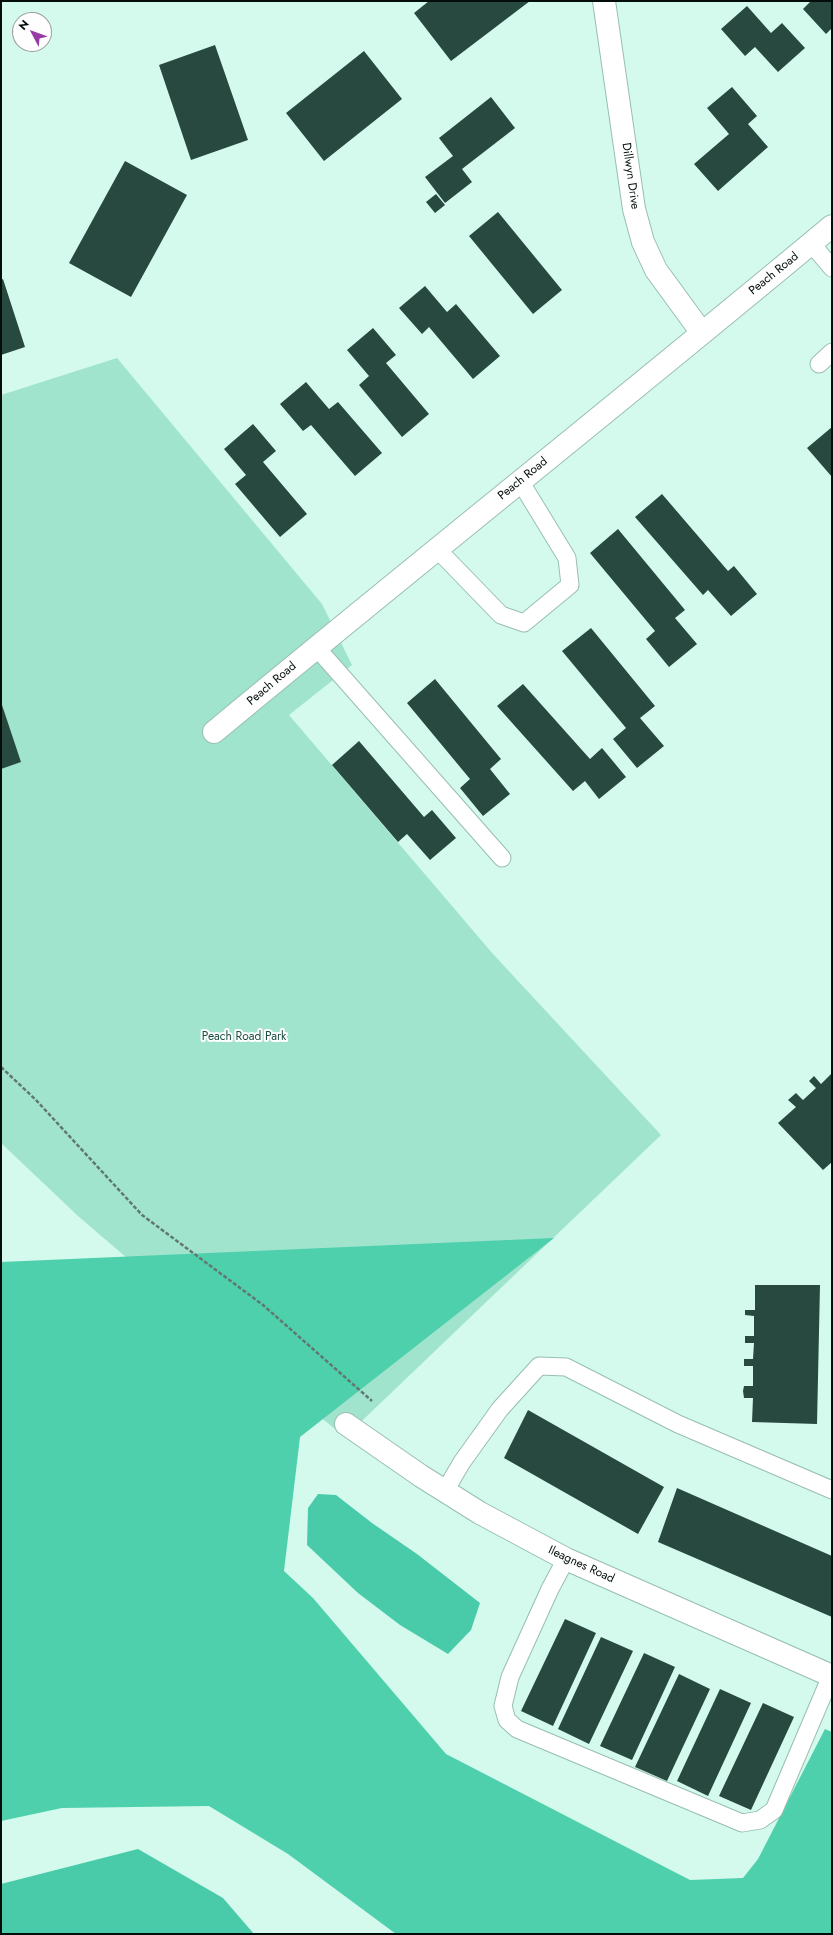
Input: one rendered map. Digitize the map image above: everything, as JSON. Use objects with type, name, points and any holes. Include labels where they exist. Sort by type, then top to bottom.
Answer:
[{"type":"street","name":"Dillwyn Drive","points":[[604,1],[634,209],[643,242],[656,270],[702,333]]},
{"type":"street","name":"Peach Road","points":[[214,732],[520,481],[596,422],[832,226]]},
{"type":"street","name":"Ileagnes Road","points":[[346,1424],[444,1491],[480,1513],[566,1559],[832,1676]]},
{"type":"lane","points":[[811,244],[832,268]]},
{"type":"lane","points":[[819,364],[832,352]]},
{"type":"lane","points":[[437,549],[502,615],[524,623],[570,585],[567,558],[520,481]]},
{"type":"lane","points":[[316,647],[502,858]]},
{"type":"lane","points":[[444,1491],[462,1462],[500,1409],[539,1366],[566,1367],[678,1424],[832,1490]]},
{"type":"lane","points":[[566,1559],[550,1589],[510,1677],[504,1706],[507,1720],[517,1729],[742,1823],[760,1820],[774,1810],[832,1676]]},
{"type":"path","points":[[1,1067],[36,1100],[142,1215],[263,1305],[372,1401]]},
{"type":"green space","name":"Peach Road Park","points":[[117,358],[322,604],[352,665],[289,715],[493,954],[661,1135],[345,1437],[198,1319],[78,1216],[1,1143],[1,395]]},
{"type":"shaded area","points":[[554,1238],[300,1437],[284,1571],[313,1598],[446,1754],[690,1880],[743,1878],[758,1859],[825,1729],[832,1732],[832,1934],[396,1934],[288,1854],[209,1806],[62,1808],[1,1821],[1,1262]]},
{"type":"shaded area","points":[[318,1494],[336,1495],[372,1523],[417,1554],[480,1603],[471,1630],[448,1654],[400,1625],[358,1593],[307,1545],[308,1508]]},
{"type":"shaded area","points":[[138,1849],[223,1898],[254,1934],[1,1934],[1,1884]]},
{"type":"building","points":[[429,1],[530,1],[451,61],[414,13]]},
{"type":"building","points":[[811,1],[832,1],[832,28],[826,34],[803,9]]},
{"type":"building","points":[[747,6],[771,33],[782,23],[805,48],[778,72],[755,47],[745,56],[721,29]]},
{"type":"building","points":[[215,45],[248,140],[191,160],[159,65]]},
{"type":"building","points":[[364,51],[402,99],[324,161],[286,113]]},
{"type":"building","points":[[732,87],[757,116],[748,124],[768,147],[718,191],[694,164],[729,134],[707,108]]},
{"type":"building","points":[[491,97],[515,128],[462,169],[472,182],[445,203],[425,177],[453,156],[439,138]]},
{"type":"building","points":[[125,161],[187,195],[131,297],[69,263]]},
{"type":"building","points":[[436,194],[445,205],[435,213],[426,202]]},
{"type":"building","points":[[498,212],[562,290],[533,314],[469,236]]},
{"type":"building","points":[[3,279],[25,347],[1,355],[1,280]]},
{"type":"building","points":[[425,286],[447,312],[456,304],[500,356],[473,379],[429,327],[422,334],[399,308]]},
{"type":"building","points":[[373,328],[396,355],[386,363],[429,414],[402,437],[359,385],[369,376],[347,350]]},
{"type":"building","points":[[306,382],[329,409],[338,402],[382,453],[355,476],[311,425],[303,431],[280,404]]},
{"type":"building","points":[[253,424],[276,451],[263,462],[307,514],[280,537],[235,484],[246,475],[224,449]]},
{"type":"building","points":[[832,427],[832,477],[807,448]]},
{"type":"building","points":[[662,494],[728,571],[734,566],[757,594],[731,616],[708,590],[703,595],[635,517]]},
{"type":"building","points":[[618,529],[685,610],[675,618],[697,644],[669,667],[646,639],[655,631],[590,553]]},
{"type":"building","points":[[591,628],[655,706],[640,718],[664,746],[637,768],[613,739],[626,728],[562,651]]},
{"type":"building","points":[[435,679],[501,759],[490,769],[510,794],[483,816],[460,788],[470,779],[407,703]]},
{"type":"building","points":[[523,684],[590,759],[602,748],[626,777],[599,799],[585,781],[573,791],[497,706]]},
{"type":"building","points":[[1,702],[21,762],[1,769]]},
{"type":"building","points":[[359,741],[424,817],[432,810],[456,838],[430,860],[407,834],[398,842],[332,765]]},
{"type":"building","points":[[832,1073],[832,1162],[823,1170],[778,1123],[796,1107],[788,1100],[796,1093],[803,1100],[816,1088],[809,1081],[814,1076],[821,1084]]},
{"type":"building","points":[[755,1285],[820,1285],[817,1424],[752,1422],[753,1398],[744,1398],[743,1391],[744,1386],[753,1386],[753,1366],[744,1366],[744,1359],[753,1359],[754,1343],[745,1343],[745,1336],[754,1336],[754,1316],[745,1315],[745,1310],[755,1310]]},
{"type":"building","points":[[528,1410],[664,1487],[638,1534],[504,1458]]},
{"type":"building","points":[[677,1488],[832,1556],[832,1617],[658,1542]]},
{"type":"building","points":[[565,1619],[596,1633],[553,1726],[521,1711]]},
{"type":"building","points":[[601,1637],[633,1651],[589,1744],[558,1729]]},
{"type":"building","points":[[644,1653],[675,1667],[632,1760],[600,1746]]},
{"type":"building","points":[[679,1674],[710,1689],[667,1781],[635,1767]]},
{"type":"building","points":[[720,1689],[751,1703],[708,1796],[677,1781]]},
{"type":"building","points":[[763,1703],[794,1717],[751,1810],[719,1796]]}]
